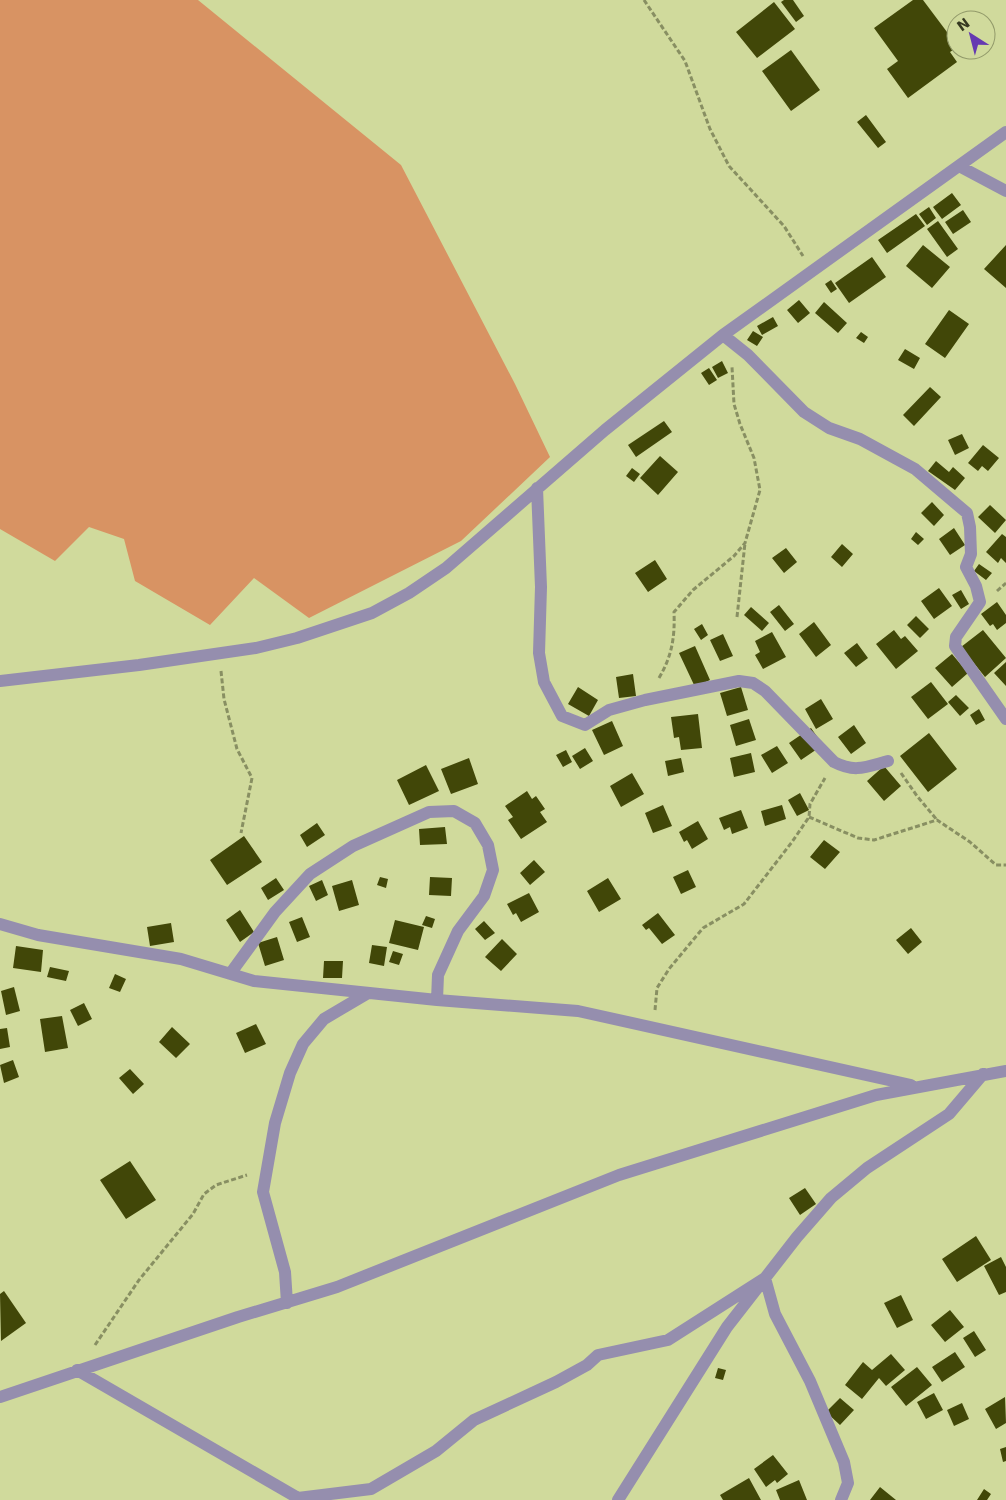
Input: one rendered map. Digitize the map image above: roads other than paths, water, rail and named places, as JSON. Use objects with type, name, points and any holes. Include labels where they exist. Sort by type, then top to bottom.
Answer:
[{"type":"street","points":[[0,681],[219,653],[297,638],[372,614],[409,593],[446,568],[605,430],[724,335],[1006,132]]},
{"type":"street","points":[[959,166],[1006,191]]},
{"type":"street","points":[[724,335],[755,361],[804,412],[829,428],[860,439],[915,468],[967,513],[970,527],[971,554],[966,567],[976,586],[980,602],[956,637],[955,646],[1006,719]]},
{"type":"street","points":[[537,488],[541,587],[539,653],[544,682],[562,716],[585,725],[609,710],[645,700],[739,681],[753,683],[765,691],[834,762],[847,769],[862,768],[888,761]]},
{"type":"street","points":[[230,974],[275,912],[310,874],[353,846],[429,812],[454,811],[475,823],[488,845],[493,870],[484,896],[458,931],[438,975],[437,1000]]},
{"type":"street","points":[[0,924],[38,935],[181,959],[254,981],[437,1000],[578,1010],[916,1086]]},
{"type":"street","points":[[288,1303],[285,1272],[263,1192],[275,1123],[290,1074],[303,1044],[324,1019],[368,993]]},
{"type":"street","points":[[0,1397],[77,1370],[346,1284],[619,1176],[876,1095],[916,1086],[1006,1071]]},
{"type":"street","points":[[618,1500],[727,1328],[796,1237],[831,1198],[867,1168],[949,1114],[982,1074]]},
{"type":"street","points":[[77,1370],[298,1498],[371,1489],[436,1451],[474,1420],[556,1382],[587,1365],[598,1355],[668,1340],[765,1278]]},
{"type":"street","points":[[765,1278],[774,1314],[810,1381],[844,1462],[848,1483],[841,1500]]}]
